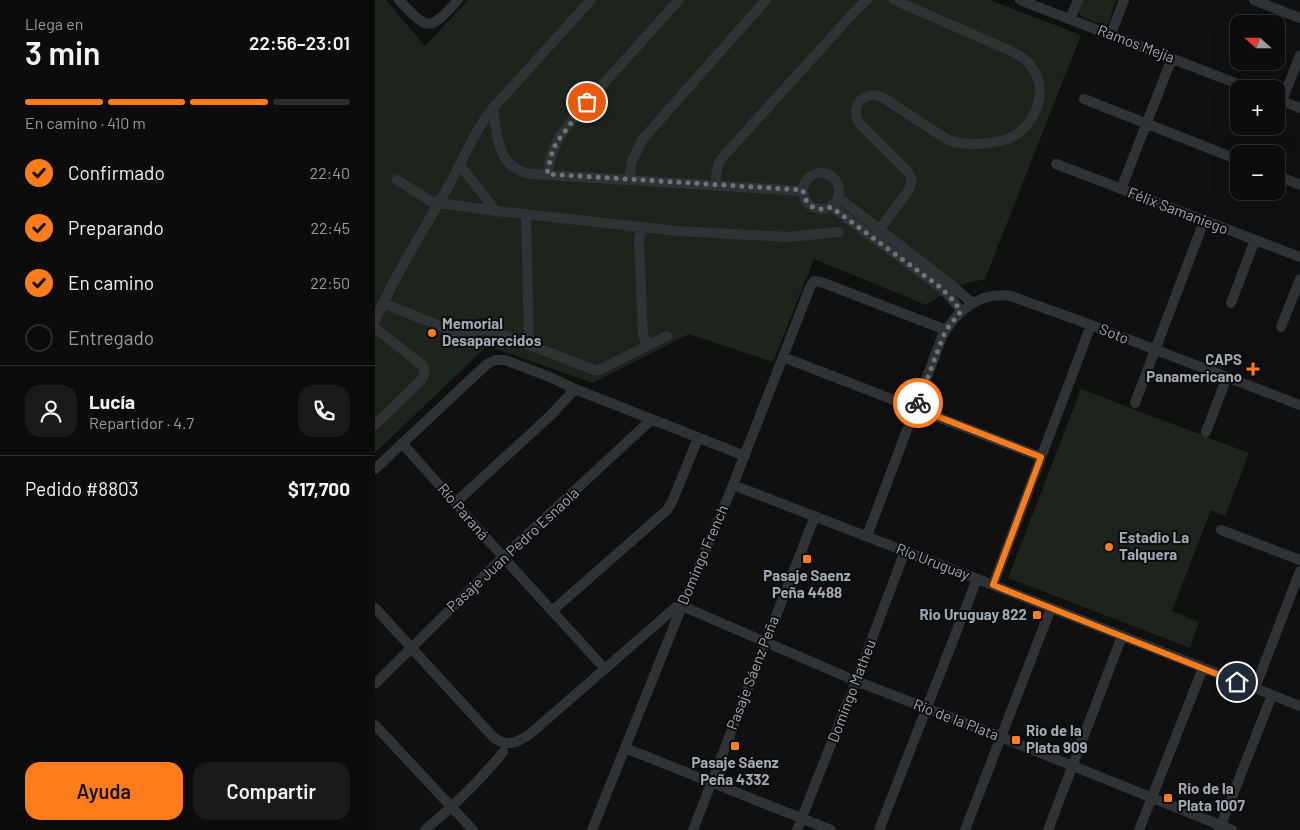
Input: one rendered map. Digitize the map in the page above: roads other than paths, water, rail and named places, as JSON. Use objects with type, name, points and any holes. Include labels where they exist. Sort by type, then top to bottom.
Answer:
[{"type":"street","points":[[399,0],[422,23],[433,24],[458,0]]},
{"type":"street","points":[[375,321],[383,303],[461,165],[483,122],[493,108],[591,0]]},
{"type":"street","points":[[547,174],[551,156],[559,137],[587,102],[679,0]]},
{"type":"street","points":[[629,180],[632,161],[642,140],[767,0]]},
{"type":"street","points":[[716,185],[716,172],[721,159],[867,0]]},
{"type":"street","points":[[876,233],[909,190],[912,180],[908,172],[859,123],[856,116],[859,101],[869,95],[883,97],[948,140],[956,143],[987,144],[1009,139],[1024,128],[1035,114],[1041,90],[1034,70],[1024,59],[894,0]]},
{"type":"street","name":"Ramos Mejía","points":[[1020,0],[1230,81]]},
{"type":"street","points":[[1070,20],[1078,0]]},
{"type":"street","points":[[1111,34],[1124,0]]},
{"type":"street","points":[[1254,0],[1300,18]]},
{"type":"street","points":[[1285,87],[1300,55]]},
{"type":"street","points":[[1121,188],[1173,58]]},
{"type":"street","points":[[1084,99],[1230,156]]},
{"type":"street","points":[[1285,102],[1300,108]]},
{"type":"street","points":[[493,108],[498,144],[510,163],[521,171],[629,180],[803,190]]},
{"type":"street","name":"Félix Samaniego","points":[[1056,164],[1300,257]]},
{"type":"street","points":[[461,165],[496,211]]},
{"type":"street","points":[[825,173],[836,180],[840,192],[839,198],[831,207],[821,210],[810,206],[806,202],[803,190],[804,184],[813,175],[825,173]]},
{"type":"street","points":[[1285,179],[1300,185]]},
{"type":"street","points":[[397,180],[427,200],[496,211],[677,231],[788,237],[839,232]]},
{"type":"street","points":[[839,198],[876,233],[940,287],[961,311]]},
{"type":"street","points":[[831,207],[876,233],[954,287],[972,303],[961,311],[946,330],[867,536]]},
{"type":"street","points":[[526,214],[529,345]]},
{"type":"street","points":[[1135,403],[1204,221]]},
{"type":"street","points":[[642,227],[639,241],[640,269],[643,335],[647,346]]},
{"type":"street","points":[[1231,303],[1255,240]]},
{"type":"street","points":[[1281,327],[1300,279]]},
{"type":"street","name":"Domingo French","points":[[592,830],[682,606],[745,456],[811,285],[815,281],[821,282],[946,330]]},
{"type":"street","name":"Soto","points":[[972,303],[998,295],[1011,296],[1300,405]]},
{"type":"street","points":[[383,303],[455,332],[488,330],[595,370],[599,370],[667,336]]},
{"type":"street","points":[[993,585],[1091,325]]},
{"type":"street","points":[[375,328],[425,369],[422,379],[375,425]]},
{"type":"street","points":[[783,357],[1041,457]]},
{"type":"street","points":[[375,469],[487,364],[495,360],[505,360],[550,377],[575,389],[745,456]]},
{"type":"street","points":[[1206,432],[1227,377]]},
{"type":"street","points":[[455,503],[551,415],[575,389]]},
{"type":"street","name":"Pasaje Juan Pedro Esnaola","points":[[375,684],[503,557],[652,419]]},
{"type":"street","points":[[552,612],[667,510],[698,438]]},
{"type":"street","name":"Río Paraná","points":[[402,443],[552,612],[605,668]]},
{"type":"street","name":"Río Uruguay","points":[[733,485],[1300,706]]},
{"type":"street","name":"Pasaje Sáenz Peña","points":[[693,830],[815,516]]},
{"type":"street","points":[[1221,530],[1300,560]]},
{"type":"street","name":"Domingo Matheu","points":[[797,830],[905,551]]},
{"type":"street","points":[[1255,688],[1300,571]]},
{"type":"street","points":[[879,830],[977,579]]},
{"type":"street","points":[[425,830],[492,766],[506,748],[530,734],[676,608],[682,606]]},
{"type":"street","name":"Río de la Plata","points":[[682,606],[856,681],[1001,737],[1152,798],[1220,828],[1232,830]]},
{"type":"street","points":[[375,608],[494,738],[506,748]]},
{"type":"street","points":[[965,830],[1051,608]]},
{"type":"street","points":[[1048,830],[1122,636]]},
{"type":"street","points":[[1139,830],[1203,668]]},
{"type":"street","points":[[1220,828],[1272,695]]},
{"type":"street","points":[[375,725],[473,830]]},
{"type":"street","points":[[625,748],[831,830]]},
{"type":"place","name":"Memorial Desaparecidos","points":[[432,333]]},
{"type":"place","name":"CAPS Panamericano","points":[[1253,369]]},
{"type":"place","name":"Estadio La Talquera","points":[[1109,547]]},
{"type":"place","name":"Pasaje Saenz Peña 4488","points":[[807,559]]},
{"type":"place","name":"Rio Uruguay 822","points":[[1037,615]]},
{"type":"place","name":"Rio de la Plata 909","points":[[1016,740]]},
{"type":"place","name":"Pasaje Sáenz Peña 4332","points":[[735,746]]},
{"type":"place","name":"Rio de la Plata 1007","points":[[1168,798]]}]
